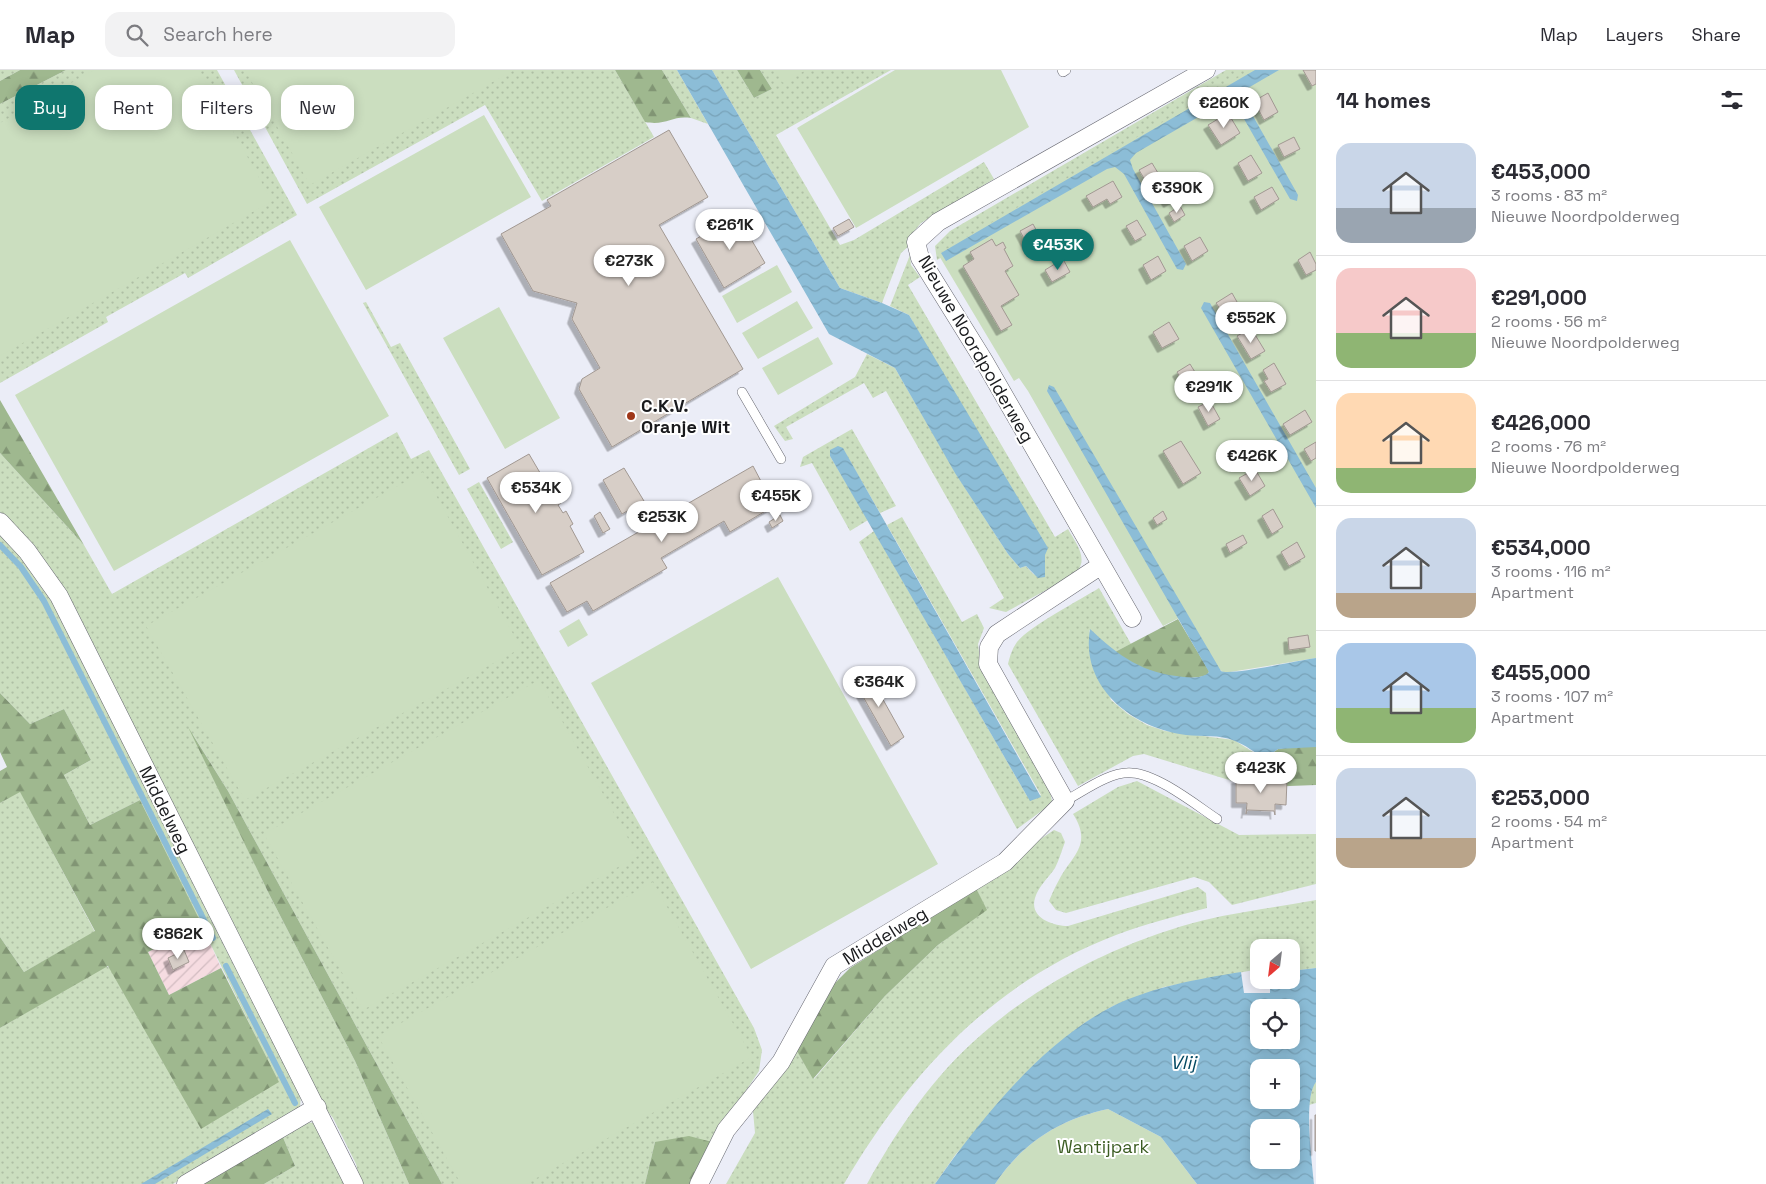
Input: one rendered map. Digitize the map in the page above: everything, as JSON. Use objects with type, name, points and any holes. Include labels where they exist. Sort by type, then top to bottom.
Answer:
[{"type":"street","name":"Nieuwe Noordpolderweg","points":[[1132,618],[1100,566],[984,361],[920,258],[916,242],[938,222],[1206,70]]},
{"type":"street","name":"Middelweg","points":[[0,522],[27,551],[58,596],[235,952],[317,1107],[354,1184]]},
{"type":"street","points":[[1065,801],[988,664],[989,647],[997,634],[1100,566]]},
{"type":"street","name":"Middelweg","points":[[699,1184],[726,1130],[781,1062],[834,966],[1005,862],[1065,801]]},
{"type":"street","points":[[186,1184],[317,1107]]},
{"type":"lane","points":[[1062,70],[1063,72],[1066,70]]},
{"type":"lane","points":[[742,392],[782,459]]},
{"type":"lane","points":[[1065,801],[1111,777],[1133,773],[1164,784],[1217,819]]},
{"type":"shaded area","points":[[202,925],[221,968],[169,995],[148,952]]},
{"type":"green space","points":[[0,70],[20,70],[0,81]]},
{"type":"green space","points":[[20,70],[66,70],[37,85],[15,85],[15,96],[0,104],[0,81]]},
{"type":"green space","points":[[66,70],[217,70],[225,85],[182,85],[182,130],[250,130],[297,215],[188,278],[185,273],[106,317],[108,322],[0,383],[0,104],[15,96],[15,130],[85,130],[85,85],[37,85]]},
{"type":"green space","points":[[94,70],[199,70],[207,85],[182,85],[182,130],[232,130],[272,201],[0,356],[0,123],[15,115],[15,130],[85,130],[85,85],[67,85]]},
{"type":"green space","points":[[234,70],[615,70],[654,137],[542,201],[485,105],[307,204],[267,130],[271,130],[271,85],[242,85]]},
{"type":"green space","points":[[245,70],[514,70],[310,185],[271,116],[271,85],[253,85]]},
{"type":"green space","points":[[615,70],[662,70],[691,118],[684,117],[659,123],[645,122]]},
{"type":"green space","points":[[662,70],[677,70],[708,124],[691,118]]},
{"type":"green space","points":[[712,70],[737,70],[754,98],[772,89],[760,70],[891,70],[776,135],[840,245],[854,240],[984,162],[994,179],[921,223],[911,235],[910,245],[901,253],[882,303],[840,288]]},
{"type":"green space","points":[[737,70],[760,70],[772,89],[754,98]]},
{"type":"green space","points":[[775,70],[806,70],[783,83]]},
{"type":"green space","points":[[895,70],[1001,70],[1029,127],[856,228],[797,128]]},
{"type":"green space","points":[[1226,70],[1266,70],[937,260],[935,246],[950,231]]},
{"type":"green space","points":[[1251,70],[1316,70],[1316,658],[1224,673],[1218,668],[1187,614],[1163,626],[1028,391],[1019,378],[1014,381],[938,254]]},
{"type":"green space","points":[[484,115],[531,197],[366,290],[319,207]]},
{"type":"green space","points":[[290,240],[389,416],[114,571],[15,395]]},
{"type":"green space","points":[[910,255],[911,265],[920,277],[908,285],[1055,537],[1068,529],[1082,558],[1079,569],[1074,575],[1006,612],[989,608],[1004,598],[886,391],[873,398],[864,383],[786,427],[793,439],[785,441],[774,426],[855,377],[867,354],[895,368],[958,477],[1008,554],[1020,568],[1026,566],[1033,574],[1045,577],[1045,555],[909,315],[890,306]]},
{"type":"green space","points":[[777,265],[792,292],[737,323],[722,296]]},
{"type":"green space","points":[[797,301],[813,328],[758,359],[742,333]]},
{"type":"green space","points":[[366,302],[391,347],[400,343],[470,469],[459,475],[363,303]]},
{"type":"green space","points":[[499,307],[560,418],[505,449],[443,338]]},
{"type":"green space","points":[[818,337],[833,364],[778,395],[762,368]]},
{"type":"green space","points":[[0,400],[84,545],[0,453]]},
{"type":"green space","points":[[852,429],[896,506],[880,513],[843,449],[830,456],[868,520],[850,531],[812,463],[800,467],[803,457]]},
{"type":"green space","points":[[397,432],[411,459],[429,450],[754,1028],[762,1050],[759,1071],[712,1142],[655,1142],[645,1184],[442,1184],[228,791],[192,733],[269,894],[355,1061],[409,1184],[361,1184],[356,1164],[333,1118],[319,1101],[236,941],[230,916],[224,905],[215,896],[65,591],[38,551],[0,512],[0,453],[84,545],[112,594]]},
{"type":"green space","points":[[423,472],[521,648],[245,800],[146,626]]},
{"type":"green space","points":[[479,482],[513,542],[501,549],[467,489]]},
{"type":"green space","points":[[902,517],[962,622],[977,614],[984,628],[978,644],[981,668],[1050,791],[1052,801],[1047,807],[1017,829],[859,542],[874,531],[1027,796],[1041,795],[887,525]]},
{"type":"green space","points":[[0,530],[22,554],[54,602],[233,963],[301,1094],[300,1107],[293,1114],[173,1184],[0,1184],[0,1028],[104,966],[111,968],[278,1082],[140,800],[90,825],[64,775],[91,760],[64,709],[30,724],[0,693]]},
{"type":"green space","points":[[778,577],[938,864],[751,969],[591,683]]},
{"type":"green space","points":[[1099,588],[1131,644],[1115,652],[1089,630],[1111,700],[1128,714],[1147,725],[1165,731],[1234,740],[1264,759],[1263,787],[1252,787],[1144,754],[1133,756],[1078,786],[1008,664],[1014,647],[1023,636]]},
{"type":"green space","points":[[579,619],[588,635],[568,647],[559,631]]},
{"type":"green space","points":[[1178,619],[1209,671],[1208,675],[1184,678],[1172,677],[1136,665],[1115,652]]},
{"type":"green space","points":[[539,680],[638,856],[363,1010],[264,834]]},
{"type":"green space","points":[[0,693],[30,724],[64,709],[91,760],[64,775],[90,825],[140,800],[202,925],[148,952],[169,995],[221,968],[279,1082],[201,1129],[108,966],[0,1028],[0,937],[24,972],[95,931],[20,792],[0,803],[0,771],[7,767],[0,752]]},
{"type":"green space","points":[[188,727],[228,791],[442,1184],[409,1184],[355,1061],[269,894]]},
{"type":"green space","points":[[1316,747],[1316,785],[1263,787],[1264,759],[1278,749]]},
{"type":"green space","points":[[1137,781],[1239,835],[1316,834],[1316,884],[1232,905],[1209,882],[1194,877],[1066,913],[1056,910],[1049,901],[1081,842],[1079,825],[1073,814],[1118,787]]},
{"type":"green space","points":[[20,791],[95,932],[24,972],[0,937],[0,803]]},
{"type":"green space","points":[[1054,830],[1061,833],[1065,842],[1055,868],[1036,894],[1034,905],[1039,916],[1044,920],[1068,926],[1198,887],[1206,893],[1207,908],[1161,920],[1116,935],[1072,955],[1031,978],[993,1005],[958,1036],[926,1069],[869,1143],[844,1184],[726,1184],[755,1133],[753,1111],[794,1046],[814,1079],[885,996],[938,945],[986,910],[976,888],[1011,866],[1039,840]]},
{"type":"green space","points":[[653,882],[752,1057],[526,1184],[461,1184],[378,1036]]},
{"type":"green space","points":[[976,888],[987,910],[938,945],[885,996],[813,1079],[794,1046],[833,985],[850,968]]},
{"type":"green space","points":[[1316,900],[1316,968],[1300,970],[1300,939],[1250,939],[1250,971],[1164,987],[1113,1006],[1083,1024],[956,1154],[935,1184],[867,1184],[904,1124],[932,1085],[964,1051],[1004,1016],[1054,982],[1108,954],[1165,932],[1223,916]]},
{"type":"green space","points":[[1316,1082],[1316,1103],[1309,1105],[1312,1087]]},
{"type":"green space","name":"Wantijpark","points":[[1108,1109],[1161,1137],[1197,1184],[995,1184],[1017,1156],[1044,1135],[1074,1119]]},
{"type":"green space","points":[[303,1122],[315,1123],[346,1184],[264,1184],[295,1166],[282,1135]]},
{"type":"green space","points":[[282,1135],[295,1166],[264,1184],[198,1184]]},
{"type":"green space","points":[[689,1136],[712,1142],[692,1184],[645,1184],[655,1142]]},
{"type":"water","points":[[677,70],[712,70],[840,288],[909,315],[1048,548],[1045,555],[1045,577],[1038,578],[1026,566],[1020,568],[1008,554],[955,473],[895,368],[829,334]]},
{"type":"water","points":[[1255,70],[1279,70],[1248,88],[1245,102],[1298,195],[1297,201],[1290,199],[1236,105],[1226,101],[1136,153],[1130,160],[1133,169],[1186,264],[1183,270],[1177,269],[1124,174],[1115,167],[1107,169],[946,261],[941,253]]},
{"type":"water","points":[[1204,302],[1210,303],[1316,488],[1316,508],[1201,308]]},
{"type":"water","points":[[1049,385],[1054,387],[1221,671],[1251,670],[1316,658],[1316,747],[1278,749],[1264,759],[1229,739],[1186,735],[1166,731],[1147,724],[1130,714],[1114,701],[1102,687],[1093,669],[1089,650],[1090,629],[1111,648],[1132,662],[1156,672],[1194,677],[1209,672],[1047,391]]},
{"type":"water","points":[[838,446],[843,448],[1041,797],[1030,801],[830,456],[830,450]]},
{"type":"water","name":"Vlij","points":[[1316,968],[1316,1082],[1312,1090],[1309,1115],[1314,1184],[1197,1184],[1161,1137],[1108,1109],[1074,1119],[1044,1135],[1017,1156],[995,1184],[935,1184],[972,1134],[1014,1084],[1037,1061],[1061,1040],[1113,1006],[1159,989],[1241,972],[1244,993],[1270,993],[1270,989],[1300,989],[1300,970]]},
{"type":"water","points":[[268,1109],[272,1114],[155,1184],[141,1184]]},
{"type":"building","points":[[1303,70],[1316,70],[1316,84],[1312,86]]},
{"type":"building","points":[[1268,93],[1278,112],[1264,120],[1254,101]]},
{"type":"building","points":[[1228,113],[1240,133],[1221,145],[1208,125]]},
{"type":"building","points":[[669,130],[708,197],[659,225],[743,369],[612,447],[579,389],[582,379],[600,368],[572,319],[577,303],[533,291],[501,234],[551,206],[547,200]]},
{"type":"building","points":[[1294,137],[1300,149],[1284,157],[1278,145]]},
{"type":"building","points":[[1251,155],[1262,173],[1248,181],[1238,163]]},
{"type":"building","points":[[1152,163],[1161,178],[1148,185],[1139,170]]},
{"type":"building","points":[[1113,181],[1122,197],[1110,204],[1107,199],[1093,207],[1086,196]]},
{"type":"building","points":[[1272,187],[1279,199],[1261,210],[1254,197]]},
{"type":"building","points":[[1172,194],[1175,199],[1168,203],[1165,198]]},
{"type":"building","points":[[1180,206],[1185,215],[1174,222],[1169,213]]},
{"type":"building","points":[[737,215],[765,263],[724,288],[696,239]]},
{"type":"building","points":[[849,219],[854,227],[838,236],[833,228]]},
{"type":"building","points":[[1137,220],[1146,235],[1135,241],[1126,226]]},
{"type":"building","points":[[1033,224],[1041,239],[1028,246],[1020,231]]},
{"type":"building","points":[[1200,237],[1208,251],[1192,261],[1184,246]]},
{"type":"building","points":[[992,239],[996,246],[1003,242],[1006,248],[1004,249],[1013,266],[1005,271],[1019,295],[1001,306],[1012,325],[1001,331],[963,266],[974,259],[970,252]]},
{"type":"building","points":[[1310,252],[1316,264],[1316,270],[1306,275],[1298,260]]},
{"type":"building","points":[[1158,256],[1166,271],[1151,280],[1143,265]]},
{"type":"building","points":[[1063,259],[1070,272],[1052,282],[1045,270]]},
{"type":"building","points":[[1232,293],[1241,309],[1238,310],[1244,320],[1233,327],[1216,303]]},
{"type":"building","points":[[1169,322],[1179,339],[1162,348],[1153,332]]},
{"type":"building","points":[[1251,328],[1265,351],[1251,359],[1237,336]]},
{"type":"building","points":[[1274,363],[1286,384],[1271,392],[1264,381],[1268,379],[1263,370]]},
{"type":"building","points":[[1190,364],[1198,377],[1185,385],[1177,372]]},
{"type":"building","points":[[1210,401],[1220,419],[1208,426],[1198,407]]},
{"type":"building","points":[[1305,410],[1312,422],[1290,435],[1283,424]]},
{"type":"building","points":[[1181,441],[1201,473],[1183,484],[1163,451]]},
{"type":"building","points":[[1316,442],[1316,458],[1311,461],[1304,449]]},
{"type":"building","points":[[1238,443],[1245,454],[1230,462],[1224,451]]},
{"type":"building","points":[[529,454],[546,483],[549,482],[561,503],[558,505],[563,513],[566,511],[573,524],[570,526],[584,552],[542,575],[487,478]]},
{"type":"building","points":[[753,466],[774,506],[730,532],[724,521],[661,558],[667,568],[593,611],[587,601],[567,612],[550,583]]},
{"type":"building","points":[[624,468],[644,501],[622,514],[603,480]]},
{"type":"building","points":[[1255,469],[1265,486],[1250,496],[1239,478]]},
{"type":"building","points":[[1273,509],[1283,527],[1272,534],[1262,516]]},
{"type":"building","points":[[1163,511],[1167,519],[1157,525],[1153,518]]},
{"type":"building","points":[[600,512],[610,529],[603,533],[594,516]]},
{"type":"building","points":[[780,515],[783,521],[772,528],[769,522]]},
{"type":"building","points":[[1243,535],[1247,543],[1230,553],[1226,544]]},
{"type":"building","points":[[1297,542],[1305,557],[1289,566],[1281,552]]},
{"type":"building","points":[[1308,635],[1310,647],[1289,650],[1288,638]]},
{"type":"building","points":[[867,671],[904,737],[891,746],[853,679]]},
{"type":"building","points":[[1236,779],[1287,780],[1286,805],[1275,804],[1275,815],[1274,811],[1247,810],[1246,814],[1247,803],[1236,803]]},
{"type":"building","points":[[184,950],[189,962],[173,970],[168,958]]},
{"type":"building","points":[[1316,1115],[1316,1151],[1315,1151]]},
{"type":"waterway","points":[[0,545],[21,567],[44,601],[213,938]]},
{"type":"waterway","points":[[226,966],[295,1103]]},
{"type":"place","name":"C.K.V. Oranje Wit","points":[[631,416]]}]
